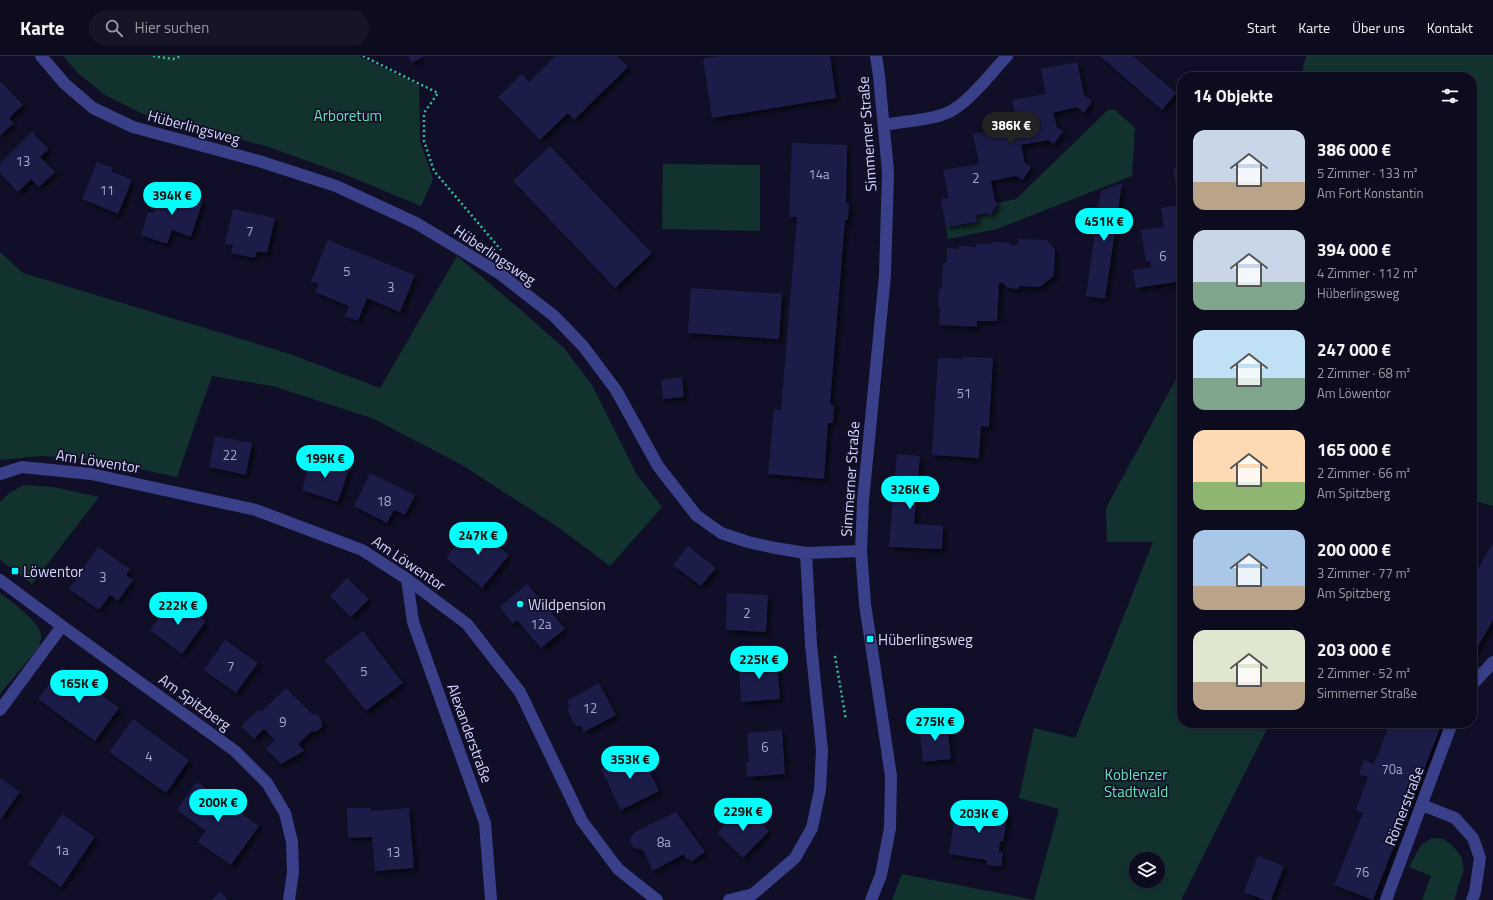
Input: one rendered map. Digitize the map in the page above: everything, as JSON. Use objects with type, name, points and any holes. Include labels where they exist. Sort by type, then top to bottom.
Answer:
[{"type":"street","name":"Hüberlingsweg","points":[[41,56],[65,84],[93,108],[100,112],[133,127],[259,161],[336,186],[416,223],[499,273],[554,316],[583,346],[616,390],[658,466],[696,515],[721,532],[768,547],[806,553],[861,551]]},
{"type":"street","name":"Simmerner Straße","points":[[871,900],[881,875],[890,828],[891,776],[865,604],[861,551],[863,501],[885,275],[888,172],[876,56]]},
{"type":"street","points":[[884,125],[938,116],[948,112],[965,101],[1007,56]]},
{"type":"street","name":"Am Löwentor","points":[[0,474],[22,467],[91,474],[256,510],[362,550],[407,578],[467,624],[520,692],[582,821],[618,869],[657,900]]},
{"type":"street","points":[[728,900],[753,894],[795,858],[812,828],[820,790],[822,750],[811,645],[806,553]]},
{"type":"street","name":"Alexanderstraße","points":[[407,578],[413,622],[485,823],[491,900]]},
{"type":"street","name":"Am Spitzberg","points":[[0,580],[235,751],[267,783],[285,813],[292,842],[293,872],[289,900]]},
{"type":"street","points":[[0,710],[62,626]]},
{"type":"street","points":[[1477,680],[1493,662]]},
{"type":"street","name":"Römerstraße","points":[[1386,900],[1450,728]]},
{"type":"street","points":[[1422,805],[1455,818],[1473,838],[1480,858],[1475,892],[1472,900]]},
{"type":"path","points":[[153,56],[173,59],[180,56]]},
{"type":"path","points":[[363,56],[438,93],[424,113],[424,141],[434,171],[504,254]]},
{"type":"path","points":[[835,656],[846,720]]},
{"type":"green space","name":"Arboretum","points":[[63,56],[358,56],[419,85],[420,141],[433,179],[421,206],[341,173],[269,147],[143,114],[105,95],[78,73]]},
{"type":"green space","points":[[1306,56],[1493,56],[1493,506],[1477,501],[1477,72],[1302,72]]},
{"type":"green space","points":[[1108,110],[1115,110],[1135,128],[1132,176],[997,229],[948,239],[946,227],[977,222],[976,215],[986,213],[991,215],[998,203],[1016,199]]},
{"type":"green space","points":[[663,164],[760,165],[760,231],[662,229]]},
{"type":"green space","points":[[0,252],[23,273],[287,353],[380,388],[457,256],[565,349],[592,385],[637,475],[662,507],[610,566],[558,527],[462,465],[374,419],[273,386],[212,376],[177,477],[98,460],[42,456],[0,460]]},
{"type":"green space","name":"Koblenzer Stadtwald","points":[[1177,377],[1177,728],[1267,728],[1181,900],[1034,900],[1059,809],[1019,798],[1034,728],[1075,738],[1153,542],[1107,542],[1106,508]]},
{"type":"green space","points":[[24,485],[53,487],[99,497],[32,584],[0,560],[0,502],[9,493]]},
{"type":"green space","points":[[0,593],[30,617],[39,629],[41,637],[39,647],[0,694]]},
{"type":"green space","points":[[1432,838],[1443,839],[1452,845],[1461,856],[1464,869],[1454,900],[1422,900],[1431,876],[1409,867],[1421,845]]},
{"type":"green space","points":[[902,874],[1034,900],[892,900]]},
{"type":"building","points":[[408,56],[424,56],[412,63]]},
{"type":"building","points":[[556,56],[617,56],[628,67],[574,120],[568,113],[540,140],[498,97],[522,74],[529,82]]},
{"type":"building","points":[[719,56],[830,56],[836,98],[712,118],[703,59]]},
{"type":"building","points":[[1100,56],[1133,56],[1176,93],[1162,110]]},
{"type":"building","points":[[1077,62],[1084,95],[1092,101],[1084,113],[1077,107],[1053,113],[1057,127],[1063,131],[1054,144],[1048,140],[1021,145],[1025,163],[1031,167],[1023,180],[1016,176],[991,181],[995,201],[998,203],[991,215],[986,213],[976,215],[977,222],[946,227],[941,199],[949,198],[943,170],[979,164],[973,134],[1018,125],[1012,100],[1046,94],[1041,69]]},
{"type":"building","points":[[0,81],[23,105],[9,118],[14,123],[0,136]]},
{"type":"building","points":[[32,132],[49,149],[40,157],[55,172],[39,187],[31,179],[18,192],[0,173],[0,164]]},
{"type":"building","points":[[792,143],[847,145],[846,203],[849,203],[848,220],[845,220],[830,404],[834,405],[833,423],[828,423],[824,479],[768,474],[774,409],[781,410],[797,217],[789,217]]},
{"type":"building","points":[[550,146],[652,253],[615,288],[513,181]]},
{"type":"building","points":[[97,162],[113,168],[111,171],[132,180],[118,214],[82,199]]},
{"type":"building","points":[[1173,168],[1177,168],[1177,193]]},
{"type":"building","points":[[1122,183],[1105,299],[1086,296],[1101,191]]},
{"type":"building","points":[[162,186],[203,200],[191,237],[172,230],[167,244],[141,235],[148,212],[153,213]]},
{"type":"building","points":[[1177,205],[1177,282],[1136,288],[1133,270],[1151,267],[1150,261],[1146,262],[1141,230],[1164,227],[1161,208]]},
{"type":"building","points":[[233,209],[275,218],[267,253],[257,251],[255,258],[231,253],[233,245],[225,244]]},
{"type":"building","points":[[1018,239],[1046,240],[1055,249],[1054,276],[1040,287],[1019,286],[1019,289],[1008,288],[1003,283],[999,283],[997,321],[977,321],[977,327],[939,325],[939,290],[942,287],[943,264],[947,261],[947,248],[959,249],[959,246],[976,247],[976,244],[992,244],[992,242],[1018,245]]},
{"type":"building","points":[[328,240],[415,275],[400,312],[367,298],[358,321],[345,316],[349,306],[315,292],[319,284],[311,281]]},
{"type":"building","points":[[691,288],[782,294],[779,339],[688,333]]},
{"type":"building","points":[[963,357],[993,358],[989,427],[981,426],[979,458],[932,455],[938,358],[962,359]]},
{"type":"building","points":[[682,377],[684,397],[663,399],[661,380]]},
{"type":"building","points":[[215,436],[252,443],[246,475],[209,467]]},
{"type":"building","points":[[897,454],[920,456],[914,524],[943,526],[942,549],[889,547]]},
{"type":"building","points":[[312,457],[349,469],[338,502],[302,490]]},
{"type":"building","points":[[370,473],[415,495],[405,515],[394,510],[387,523],[354,506]]},
{"type":"building","points":[[473,525],[509,555],[482,588],[446,558]]},
{"type":"building","points":[[1493,543],[1493,620],[1477,648],[1477,570]]},
{"type":"building","points":[[688,546],[716,568],[701,586],[673,565]]},
{"type":"building","points":[[98,547],[130,569],[126,575],[133,580],[118,601],[110,595],[99,610],[69,589]]},
{"type":"building","points":[[347,578],[369,599],[351,617],[330,596]]},
{"type":"building","points":[[527,584],[565,629],[541,648],[517,620],[513,624],[500,607]]},
{"type":"building","points":[[727,593],[768,595],[766,632],[726,630]]},
{"type":"building","points":[[174,597],[206,621],[182,654],[150,630]]},
{"type":"building","points":[[363,631],[403,683],[366,711],[325,660]]},
{"type":"building","points":[[225,640],[258,663],[236,693],[204,670]]},
{"type":"building","points":[[777,659],[780,699],[741,702],[739,661]]},
{"type":"building","points":[[62,667],[119,708],[95,741],[38,699]]},
{"type":"building","points":[[599,683],[616,715],[584,732],[580,725],[576,727],[567,709],[570,707],[567,701]]},
{"type":"building","points":[[286,688],[312,714],[317,714],[321,719],[322,727],[317,731],[311,732],[298,744],[304,751],[281,764],[266,749],[275,740],[264,729],[254,739],[241,726],[258,710],[261,712]]},
{"type":"building","points":[[133,719],[189,760],[166,793],[109,752]]},
{"type":"building","points":[[947,722],[951,759],[923,762],[919,724]]},
{"type":"building","points":[[1388,728],[1440,728],[1373,900],[1334,885],[1363,813],[1356,810],[1368,777],[1359,774],[1364,760],[1374,764]]},
{"type":"building","points":[[782,730],[785,774],[747,777],[746,762],[749,762],[747,733]]},
{"type":"building","points":[[639,750],[659,791],[621,810],[601,769]]},
{"type":"building","points":[[0,778],[20,792],[0,820]]},
{"type":"building","points":[[197,782],[259,826],[231,865],[198,842],[206,831],[177,810]]},
{"type":"building","points":[[957,804],[1008,812],[1003,842],[1000,841],[999,852],[1003,853],[1001,867],[987,865],[987,860],[949,854]]},
{"type":"building","points":[[743,806],[769,831],[743,858],[717,833]]},
{"type":"building","points":[[347,808],[371,808],[371,811],[409,808],[414,868],[375,871],[372,837],[348,838]]},
{"type":"building","points":[[676,812],[705,852],[692,861],[686,858],[684,854],[653,871],[643,850],[634,848],[630,840],[635,832]]},
{"type":"building","points":[[62,814],[95,837],[61,887],[28,864]]},
{"type":"building","points":[[1258,856],[1284,866],[1271,900],[1265,900],[1244,892]]},
{"type":"building","points":[[221,892],[228,900],[211,900]]},
{"type":"place","name":"Löwentor","points":[[15,571]]},
{"type":"place","name":"Wildpension","points":[[520,604]]},
{"type":"place","name":"Hüberlingsweg","points":[[870,639]]}]
